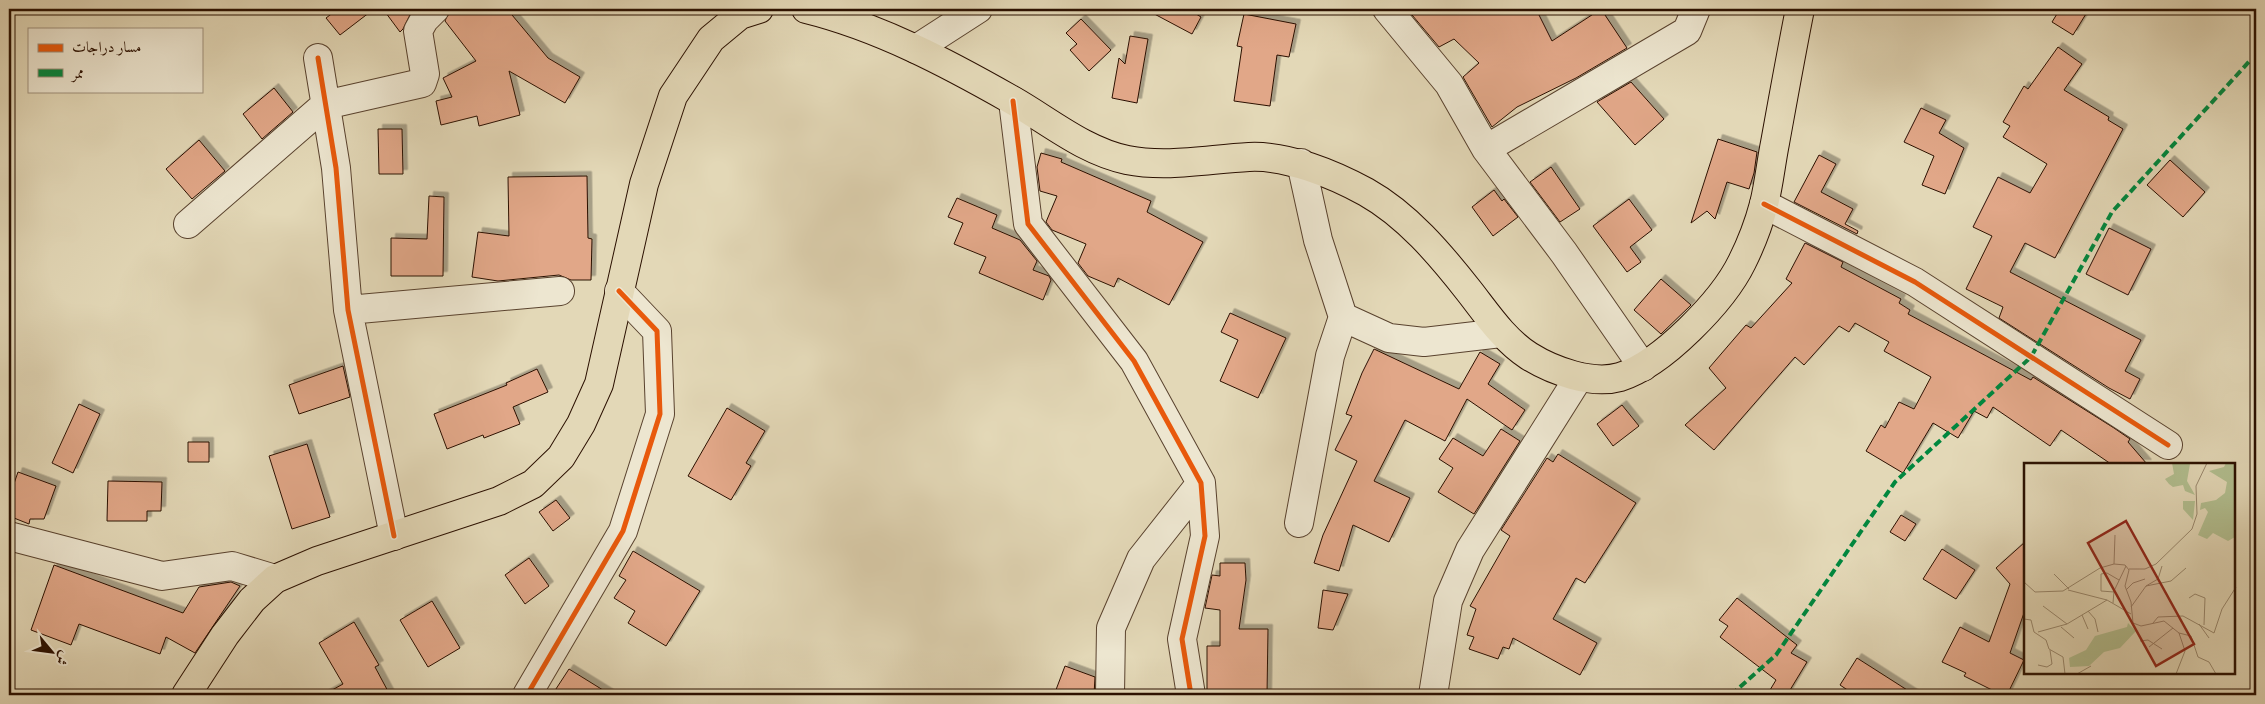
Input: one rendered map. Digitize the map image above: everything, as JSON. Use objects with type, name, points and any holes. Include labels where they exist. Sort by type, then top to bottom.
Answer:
[{"type":"main road","points":[[186,695],[252,600],[275,579],[317,561],[499,502],[533,484],[560,457],[582,424],[599,384],[644,184],[674,96],[711,39],[740,15],[760,9]]},
{"type":"main road","points":[[806,9],[835,16],[916,49],[1013,101],[1093,150],[1127,160],[1186,163],[1253,156],[1301,163],[1367,193],[1410,225],[1446,262],[1501,333],[1526,354],[1549,367],[1579,377],[1617,378],[1643,367],[1664,353],[1707,312],[1742,263],[1764,204],[1800,9]]},
{"type":"street","points":[[188,224],[326,105],[422,83],[425,74],[418,31],[435,9]]},
{"type":"street","points":[[916,49],[978,9]]},
{"type":"street","points":[[1387,9],[1449,84],[1486,149],[1564,253],[1643,367]]},
{"type":"street","points":[[1486,149],[1687,30],[1696,9]]},
{"type":"street","points":[[318,58],[336,168],[348,310],[394,536]]},
{"type":"street","points":[[1013,101],[1028,224],[1134,361],[1201,483],[1205,536],[1182,639],[1191,695]]},
{"type":"street","points":[[1299,523],[1330,356],[1343,317],[1318,240],[1301,163]]},
{"type":"street","points":[[1764,204],[1916,282],[2168,445]]},
{"type":"street","points":[[348,310],[560,291]]},
{"type":"street","points":[[527,695],[623,531],[660,414],[657,331],[619,291]]},
{"type":"street","points":[[1343,317],[1389,338],[1424,342],[1501,333]]},
{"type":"street","points":[[1433,695],[1448,601],[1470,550],[1579,377]]},
{"type":"street","points":[[1110,695],[1111,628],[1141,559],[1201,483]]},
{"type":"street","points":[[9,536],[162,576],[232,566],[275,579]]},
{"type":"building","points":[[338,9],[374,9],[340,35],[326,18]]},
{"type":"building","points":[[383,9],[413,9],[400,32]]},
{"type":"building","points":[[450,9],[507,9],[548,58],[580,77],[565,103],[509,71],[520,115],[479,126],[477,116],[441,125],[436,101],[452,97],[443,78],[476,61],[445,21]]},
{"type":"building","points":[[1145,9],[1188,9],[1201,17],[1192,34]]},
{"type":"building","points":[[1407,9],[1536,9],[1552,41],[1601,9],[1627,48],[1576,78],[1517,107],[1492,127],[1463,77],[1479,63],[1454,39],[1439,47]]},
{"type":"building","points":[[2060,9],[2089,9],[2073,35],[2052,22]]},
{"type":"building","points":[[1244,14],[1296,24],[1289,57],[1277,55],[1270,106],[1234,101],[1242,47],[1237,46]]},
{"type":"building","points":[[1081,19],[1111,50],[1089,71],[1070,50],[1077,44],[1066,33]]},
{"type":"building","points":[[1130,36],[1148,39],[1137,103],[1112,98],[1119,58],[1125,64]]},
{"type":"building","points":[[2058,47],[2082,64],[2064,90],[2109,117],[2108,120],[2123,129],[2055,258],[2025,243],[2010,272],[2141,340],[2125,371],[2140,379],[2130,399],[2109,388],[1999,318],[2003,307],[1966,289],[1992,236],[1973,227],[1998,177],[2030,193],[2047,164],[2003,137],[2010,126],[2003,122],[2024,86],[2028,89]]},
{"type":"building","points":[[1631,82],[1664,119],[1635,145],[1597,102]]},
{"type":"building","points":[[274,88],[293,112],[262,139],[243,114]]},
{"type":"building","points":[[1921,108],[1946,120],[1939,133],[1964,148],[1945,194],[1922,185],[1934,156],[1904,142]]},
{"type":"building","points":[[378,129],[402,129],[403,174],[379,174]]},
{"type":"building","points":[[1718,139],[1757,152],[1754,173],[1749,189],[1727,182],[1715,219],[1707,211],[1691,223]]},
{"type":"building","points":[[199,140],[225,171],[192,199],[166,169]]},
{"type":"building","points":[[1041,153],[1062,159],[1061,162],[1151,201],[1147,212],[1203,242],[1169,305],[1118,278],[1114,287],[1088,276],[1078,263],[1086,244],[1052,230],[1046,222],[1057,196],[1040,191],[1037,167]]},
{"type":"building","points":[[1819,155],[1836,164],[1821,192],[1853,209],[1845,224],[1858,231],[1857,234],[1794,202]]},
{"type":"building","points":[[2170,160],[2205,192],[2183,217],[2147,185]]},
{"type":"building","points":[[1551,167],[1580,209],[1560,222],[1530,182]]},
{"type":"building","points":[[587,176],[588,238],[592,239],[591,280],[571,280],[559,275],[498,281],[472,277],[478,232],[509,236],[508,177]]},
{"type":"building","points":[[1494,190],[1518,217],[1493,236],[1472,207]]},
{"type":"building","points":[[429,196],[444,197],[443,276],[391,276],[391,238],[427,239]]},
{"type":"building","points":[[957,198],[997,215],[992,228],[1020,240],[1037,261],[1033,270],[1049,276],[1051,280],[1043,300],[979,273],[986,257],[954,244],[963,223],[948,217]]},
{"type":"building","points":[[1629,199],[1652,230],[1630,247],[1641,262],[1627,272],[1593,226]]},
{"type":"building","points":[[2109,228],[2151,249],[2128,295],[2086,274]]},
{"type":"building","points":[[1805,243],[1843,262],[1841,267],[1901,299],[1899,303],[1910,310],[1908,314],[2031,380],[2033,377],[2114,428],[2130,439],[2128,442],[2146,463],[2110,463],[2061,430],[2050,446],[1993,407],[1987,418],[1974,411],[1958,438],[1933,423],[1903,473],[1866,451],[1881,425],[1885,428],[1899,402],[1914,409],[1931,377],[1884,351],[1889,342],[1855,323],[1849,332],[1839,326],[1804,365],[1795,357],[1714,450],[1685,425],[1726,388],[1709,368],[1746,325],[1751,328],[1792,283],[1786,279]]},
{"type":"building","points":[[1661,279],[1691,305],[1661,334],[1634,310]]},
{"type":"building","points":[[1230,313],[1286,338],[1258,398],[1220,381],[1238,340],[1221,332]]},
{"type":"building","points":[[1374,349],[1459,389],[1480,352],[1500,364],[1488,384],[1525,410],[1512,430],[1467,399],[1445,441],[1405,420],[1374,481],[1410,498],[1389,542],[1353,525],[1339,571],[1314,563],[1323,535],[1357,461],[1335,450],[1352,416],[1346,414],[1362,373]]},
{"type":"building","points":[[343,366],[350,397],[299,414],[289,385]]},
{"type":"building","points":[[537,369],[548,392],[513,407],[520,424],[484,438],[483,435],[447,449],[434,414],[507,385],[506,383]]},
{"type":"building","points":[[79,404],[100,414],[73,473],[52,463]]},
{"type":"building","points":[[1622,405],[1639,426],[1613,446],[1597,424]]},
{"type":"building","points":[[727,408],[765,431],[746,463],[751,466],[731,500],[688,476]]},
{"type":"building","points":[[1501,429],[1520,441],[1474,514],[1438,492],[1453,468],[1439,459],[1453,438],[1483,456]]},
{"type":"building","points":[[188,442],[209,442],[209,462],[188,462]]},
{"type":"building","points":[[307,444],[330,517],[292,529],[269,456]]},
{"type":"building","points":[[1558,454],[1636,503],[1585,583],[1576,578],[1553,619],[1597,643],[1580,675],[1513,638],[1509,649],[1503,647],[1498,659],[1469,649],[1474,637],[1467,635],[1476,609],[1470,606],[1510,536],[1501,530],[1547,458],[1553,462]]},
{"type":"building","points":[[18,472],[56,486],[44,519],[30,519],[29,524],[9,516],[9,498]]},
{"type":"building","points":[[108,481],[162,482],[161,511],[147,511],[147,521],[107,521]]},
{"type":"building","points":[[556,500],[570,518],[553,531],[539,512]]},
{"type":"building","points":[[1901,515],[1916,524],[1905,541],[1890,532]]},
{"type":"building","points":[[2024,543],[2024,613],[2010,653],[2024,660],[2007,695],[2002,695],[1964,676],[1966,673],[1942,662],[1960,627],[1989,642],[2010,584],[1996,568]]},
{"type":"building","points":[[1942,549],[1975,570],[1956,599],[1923,579]]},
{"type":"building","points":[[633,551],[700,591],[666,646],[628,623],[635,611],[614,598],[626,580],[619,576]]},
{"type":"building","points":[[529,558],[549,586],[525,604],[505,575]]},
{"type":"building","points":[[1220,563],[1245,563],[1246,580],[1239,629],[1268,629],[1267,695],[1207,695],[1207,646],[1220,646],[1220,610],[1205,608],[1212,575],[1220,576]]},
{"type":"building","points":[[54,565],[183,613],[199,587],[231,582],[240,586],[195,653],[166,637],[160,654],[79,624],[71,645],[31,630]]},
{"type":"building","points":[[1323,590],[1348,594],[1333,630],[1318,628]]},
{"type":"building","points":[[1737,598],[1797,645],[1791,653],[1807,662],[1787,695],[1767,695],[1776,680],[1720,637],[1728,626],[1719,620]]},
{"type":"building","points":[[432,601],[460,648],[428,667],[400,620]]},
{"type":"building","points":[[354,622],[379,665],[375,667],[390,695],[323,695],[343,684],[319,643]]},
{"type":"building","points":[[1857,658],[1915,695],[1855,695],[1840,685]]},
{"type":"building","points":[[1065,666],[1095,677],[1094,695],[1054,695]]},
{"type":"building","points":[[569,669],[611,695],[552,695]]},
{"type":"marked path","points":[[1731,695],[1776,655],[1895,482],[2031,357],[2112,212],[2256,54]]},
{"type":"cycle path","points":[[318,58],[336,168],[348,310],[394,536]]},
{"type":"cycle path","points":[[1013,101],[1028,224],[1134,361],[1201,483],[1205,536],[1182,639],[1191,695]]},
{"type":"cycle path","points":[[1764,204],[1915,282],[2168,445]]},
{"type":"cycle path","points":[[527,695],[623,531],[660,414],[657,331],[619,291]]}]
